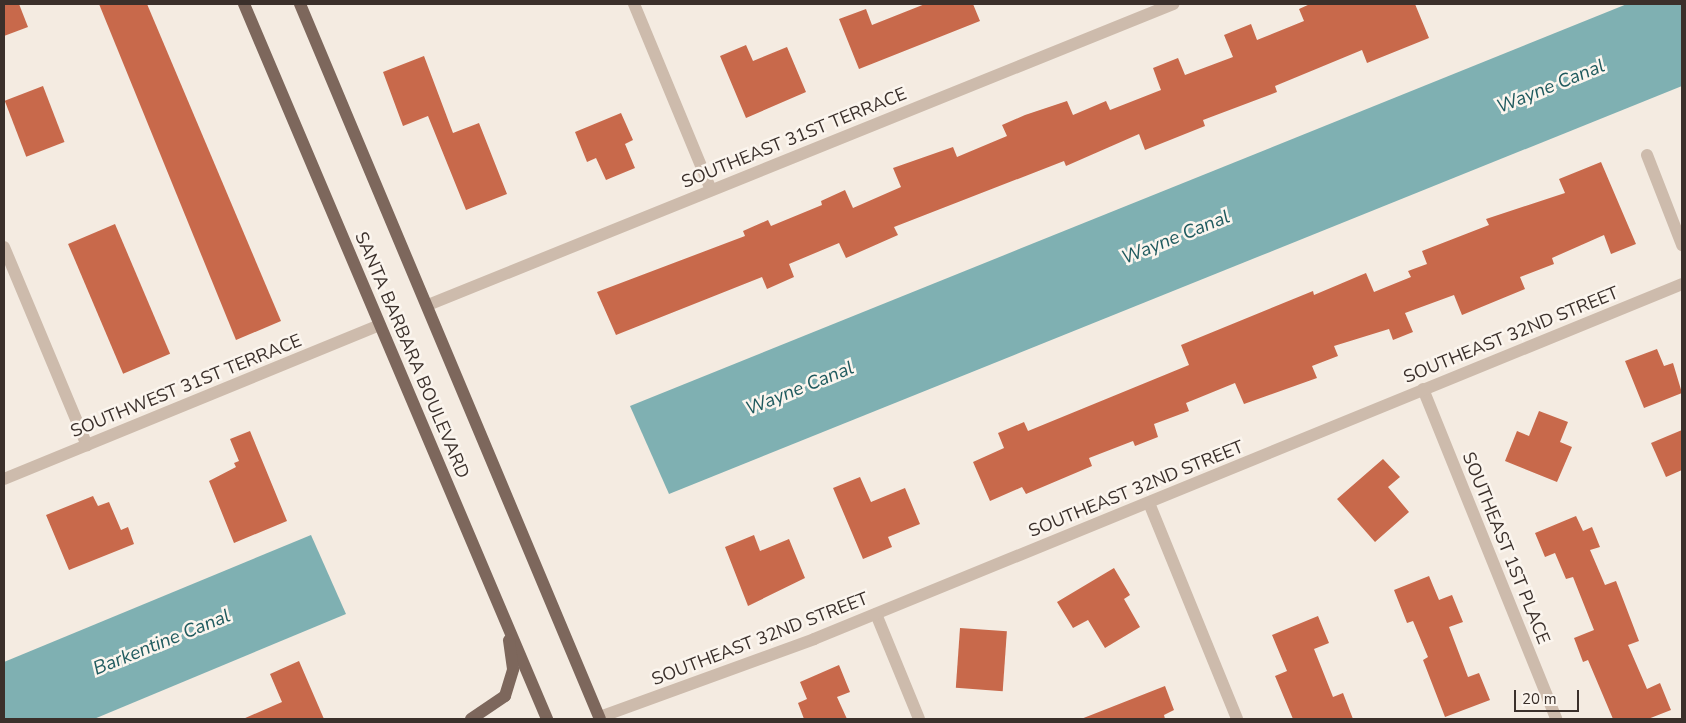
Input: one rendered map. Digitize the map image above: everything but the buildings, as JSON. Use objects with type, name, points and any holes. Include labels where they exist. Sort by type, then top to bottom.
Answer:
[{"type":"main road","name":"SANTA BARBARA BOULEVARD","points":[[244,4],[547,719]]},
{"type":"main road","name":"SANTA BARBARA BOULEVARD","points":[[300,4],[428,305],[596,719]]},
{"type":"main road","points":[[471,719],[505,696],[513,669],[506,623]]},
{"type":"street","points":[[634,4],[712,190]]},
{"type":"street","name":"SOUTHEAST 31ST TERRACE","points":[[428,305],[1173,4]]},
{"type":"street","points":[[1647,155],[1682,245]]},
{"type":"street","points":[[4,247],[87,445]]},
{"type":"street","name":"SOUTHEAST 32ND STREET","points":[[596,719],[876,614],[1682,284]]},
{"type":"street","name":"SOUTHWEST 31ST TERRACE","points":[[4,479],[380,325]]},
{"type":"street","name":"SOUTHEAST 1ST PLACE","points":[[1423,389],[1556,719]]},
{"type":"street","points":[[1149,503],[1238,719]]},
{"type":"street","points":[[876,614],[919,719]]},
{"type":"water","name":"Wayne Canal","points":[[1627,4],[1682,4],[1682,86],[669,494],[630,406]]},
{"type":"water","name":"Barkentine Canal","points":[[311,535],[346,614],[94,719],[4,719],[4,662]]}]
